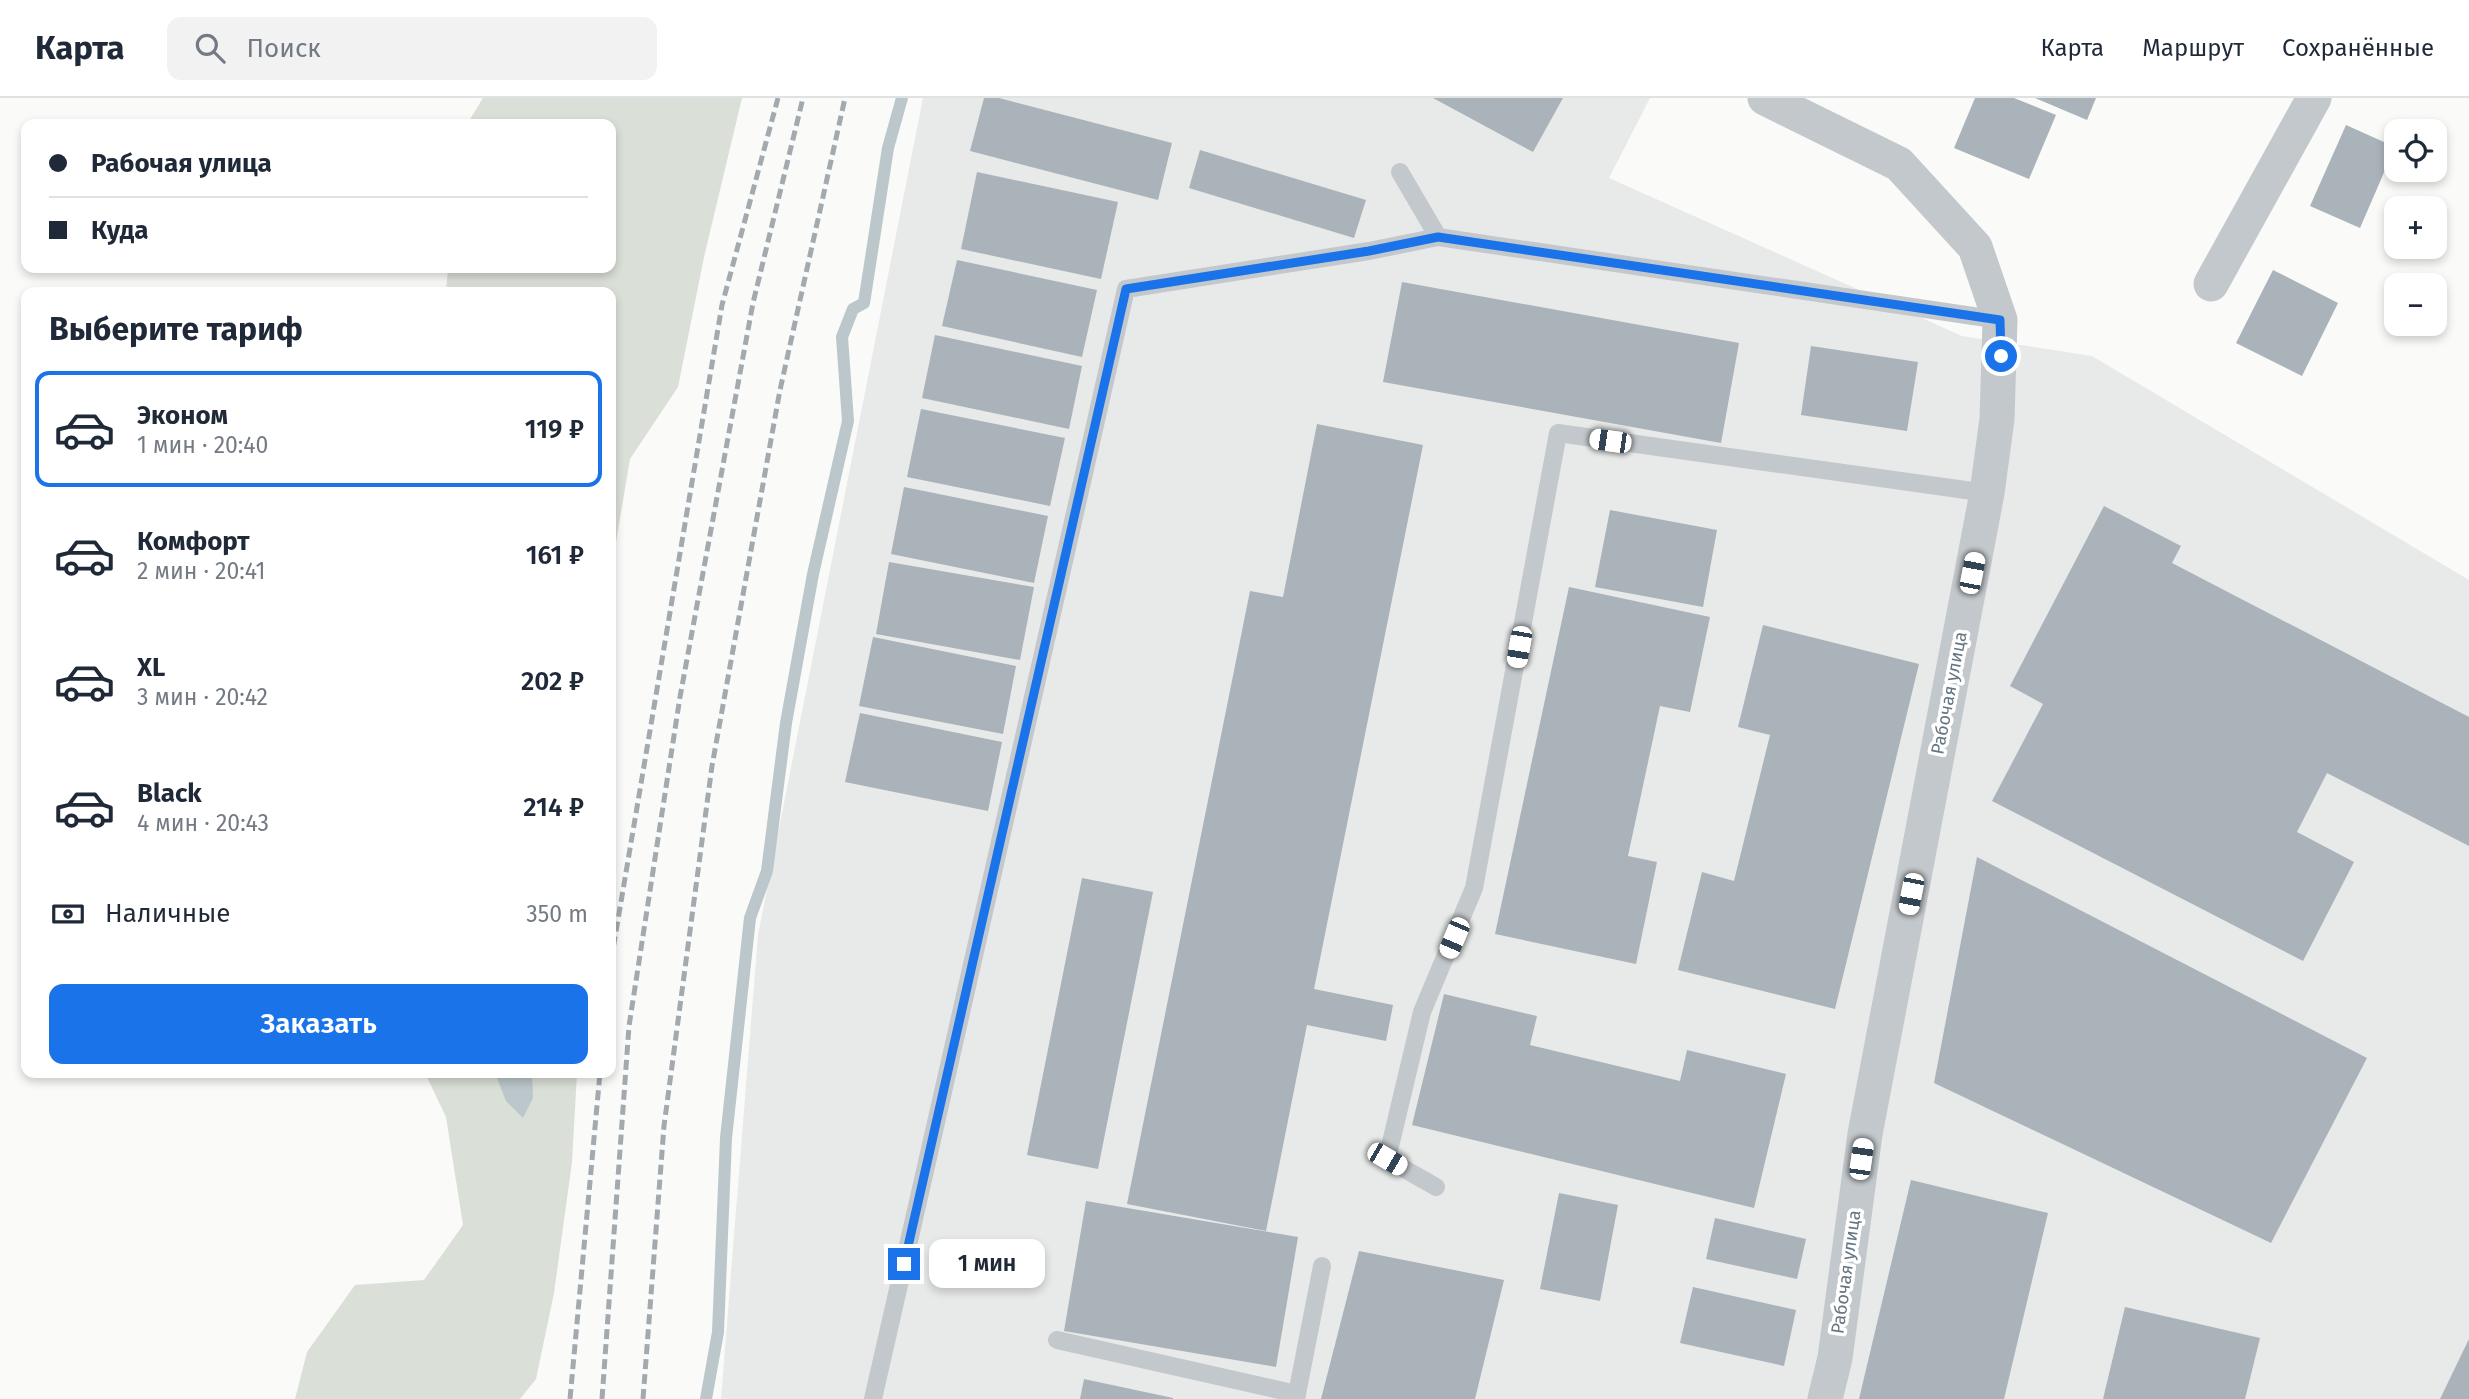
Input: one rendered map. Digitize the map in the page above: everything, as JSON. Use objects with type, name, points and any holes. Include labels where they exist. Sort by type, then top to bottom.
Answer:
[{"type":"street","name":"Рабочая улица","points":[[1765,98],[1899,164],[1975,247],[2000,320],[1997,419],[1987,493],[1865,1134],[1835,1358],[1825,1399]]},
{"type":"street","points":[[2211,284],[2314,98]]},
{"type":"lane","points":[[1400,172],[1438,237]]},
{"type":"lane","points":[[873,1399],[1126,289],[1369,251],[1438,237],[2000,320]]},
{"type":"lane","points":[[1436,1187],[1387,1159],[1422,1012],[1474,888],[1558,433],[1987,493]]},
{"type":"lane","points":[[1058,1340],[1296,1396],[1322,1266]]},
{"type":"shaded area","points":[[483,98],[742,98],[704,257],[678,387],[630,459],[616,542],[616,287],[446,287],[448,273],[616,273],[616,119],[470,119]]},
{"type":"shaded area","points":[[923,98],[1650,98],[1609,178],[1962,336],[2092,356],[2469,580],[2469,1399],[721,1399],[758,935]]},
{"type":"shaded area","points":[[427,1078],[577,1078],[572,1162],[554,1293],[536,1379],[520,1399],[295,1399],[307,1352],[355,1285],[424,1280],[463,1225],[446,1117]]},
{"type":"shaded area","points":[[497,1078],[532,1078],[533,1098],[523,1118],[506,1101]]},
{"type":"building","points":[[984,98],[999,98],[1172,143],[1158,200],[970,151]]},
{"type":"building","points":[[1433,98],[1563,98],[1533,152]]},
{"type":"building","points":[[1975,98],[2014,98],[2056,115],[2029,179],[1954,148]]},
{"type":"building","points":[[2035,98],[2096,98],[2087,120]]},
{"type":"building","points":[[2346,125],[2384,142],[2384,172],[2360,228],[2310,206]]},
{"type":"building","points":[[1200,150],[1366,200],[1354,238],[1189,188]]},
{"type":"building","points":[[977,172],[1118,202],[1101,279],[961,249]]},
{"type":"building","points":[[957,260],[1097,290],[1082,357],[942,326]]},
{"type":"building","points":[[2273,270],[2338,303],[2302,376],[2236,343]]},
{"type":"building","points":[[1402,282],[1739,343],[1721,443],[1383,382]]},
{"type":"building","points":[[935,335],[1082,366],[1069,429],[922,398]]},
{"type":"building","points":[[1811,346],[1918,362],[1907,431],[1801,415]]},
{"type":"building","points":[[921,409],[1065,438],[1050,506],[907,477]]},
{"type":"building","points":[[1317,424],[1423,445],[1314,989],[1393,1005],[1386,1041],[1307,1025],[1266,1231],[1127,1204],[1250,591],[1283,597]]},
{"type":"building","points":[[904,487],[1048,516],[1034,583],[891,554]]},
{"type":"building","points":[[2104,506],[2181,546],[2172,563],[2469,717],[2469,846],[2327,773],[2297,832],[2354,862],[2303,961],[1992,801],[2043,704],[2010,686]]},
{"type":"building","points":[[1610,510],[1717,530],[1703,607],[1595,587]]},
{"type":"building","points":[[889,562],[1034,587],[1020,660],[876,634]]},
{"type":"building","points":[[1569,587],[1710,617],[1690,712],[1660,706],[1628,856],[1657,862],[1636,964],[1495,934]]},
{"type":"building","points":[[1763,625],[1919,664],[1835,1009],[1678,970],[1702,872],[1734,881],[1770,735],[1738,727]]},
{"type":"building","points":[[873,637],[1016,666],[1003,734],[859,706]]},
{"type":"building","points":[[860,713],[1002,742],[988,811],[845,782]]},
{"type":"building","points":[[1977,857],[2367,1058],[2271,1243],[1934,1083]]},
{"type":"building","points":[[1082,878],[1153,892],[1098,1169],[1027,1155]]},
{"type":"building","points":[[1444,994],[1537,1016],[1530,1045],[1680,1081],[1687,1050],[1786,1074],[1754,1208],[1412,1125]]},
{"type":"building","points":[[1911,1180],[2048,1213],[2004,1399],[1859,1399]]},
{"type":"building","points":[[1559,1193],[1618,1205],[1600,1301],[1540,1289]]},
{"type":"building","points":[[1086,1201],[1298,1237],[1276,1367],[1064,1331]]},
{"type":"building","points":[[1715,1218],[1806,1239],[1797,1279],[1706,1259]]},
{"type":"building","points":[[1359,1251],[1504,1280],[1475,1399],[1321,1399]]},
{"type":"building","points":[[1693,1287],[1796,1310],[1784,1366],[1680,1343]]},
{"type":"building","points":[[2125,1307],[2260,1338],[2245,1399],[2103,1399]]},
{"type":"building","points":[[2469,1339],[2469,1399],[2440,1399]]},
{"type":"building","points":[[1084,1379],[1173,1398],[1173,1399],[1080,1399]]},
{"type":"waterway","points":[[706,1399],[718,1332],[726,1138],[750,918],[767,871],[786,723],[813,574],[848,421],[842,337],[853,309],[864,303],[888,148],[902,98]]},
{"type":"railway","points":[[616,931],[722,305],[778,98]]},
{"type":"railway","points":[[602,1399],[629,1026],[680,697],[753,303],[803,98]]},
{"type":"railway","points":[[643,1399],[664,1126],[712,766],[780,390],[845,98]]},
{"type":"railway","points":[[570,1399],[600,1078]]},
{"type":"route","points":[[904,1264],[1126,289],[1369,251],[1438,237],[2000,320],[2001,356]]}]
